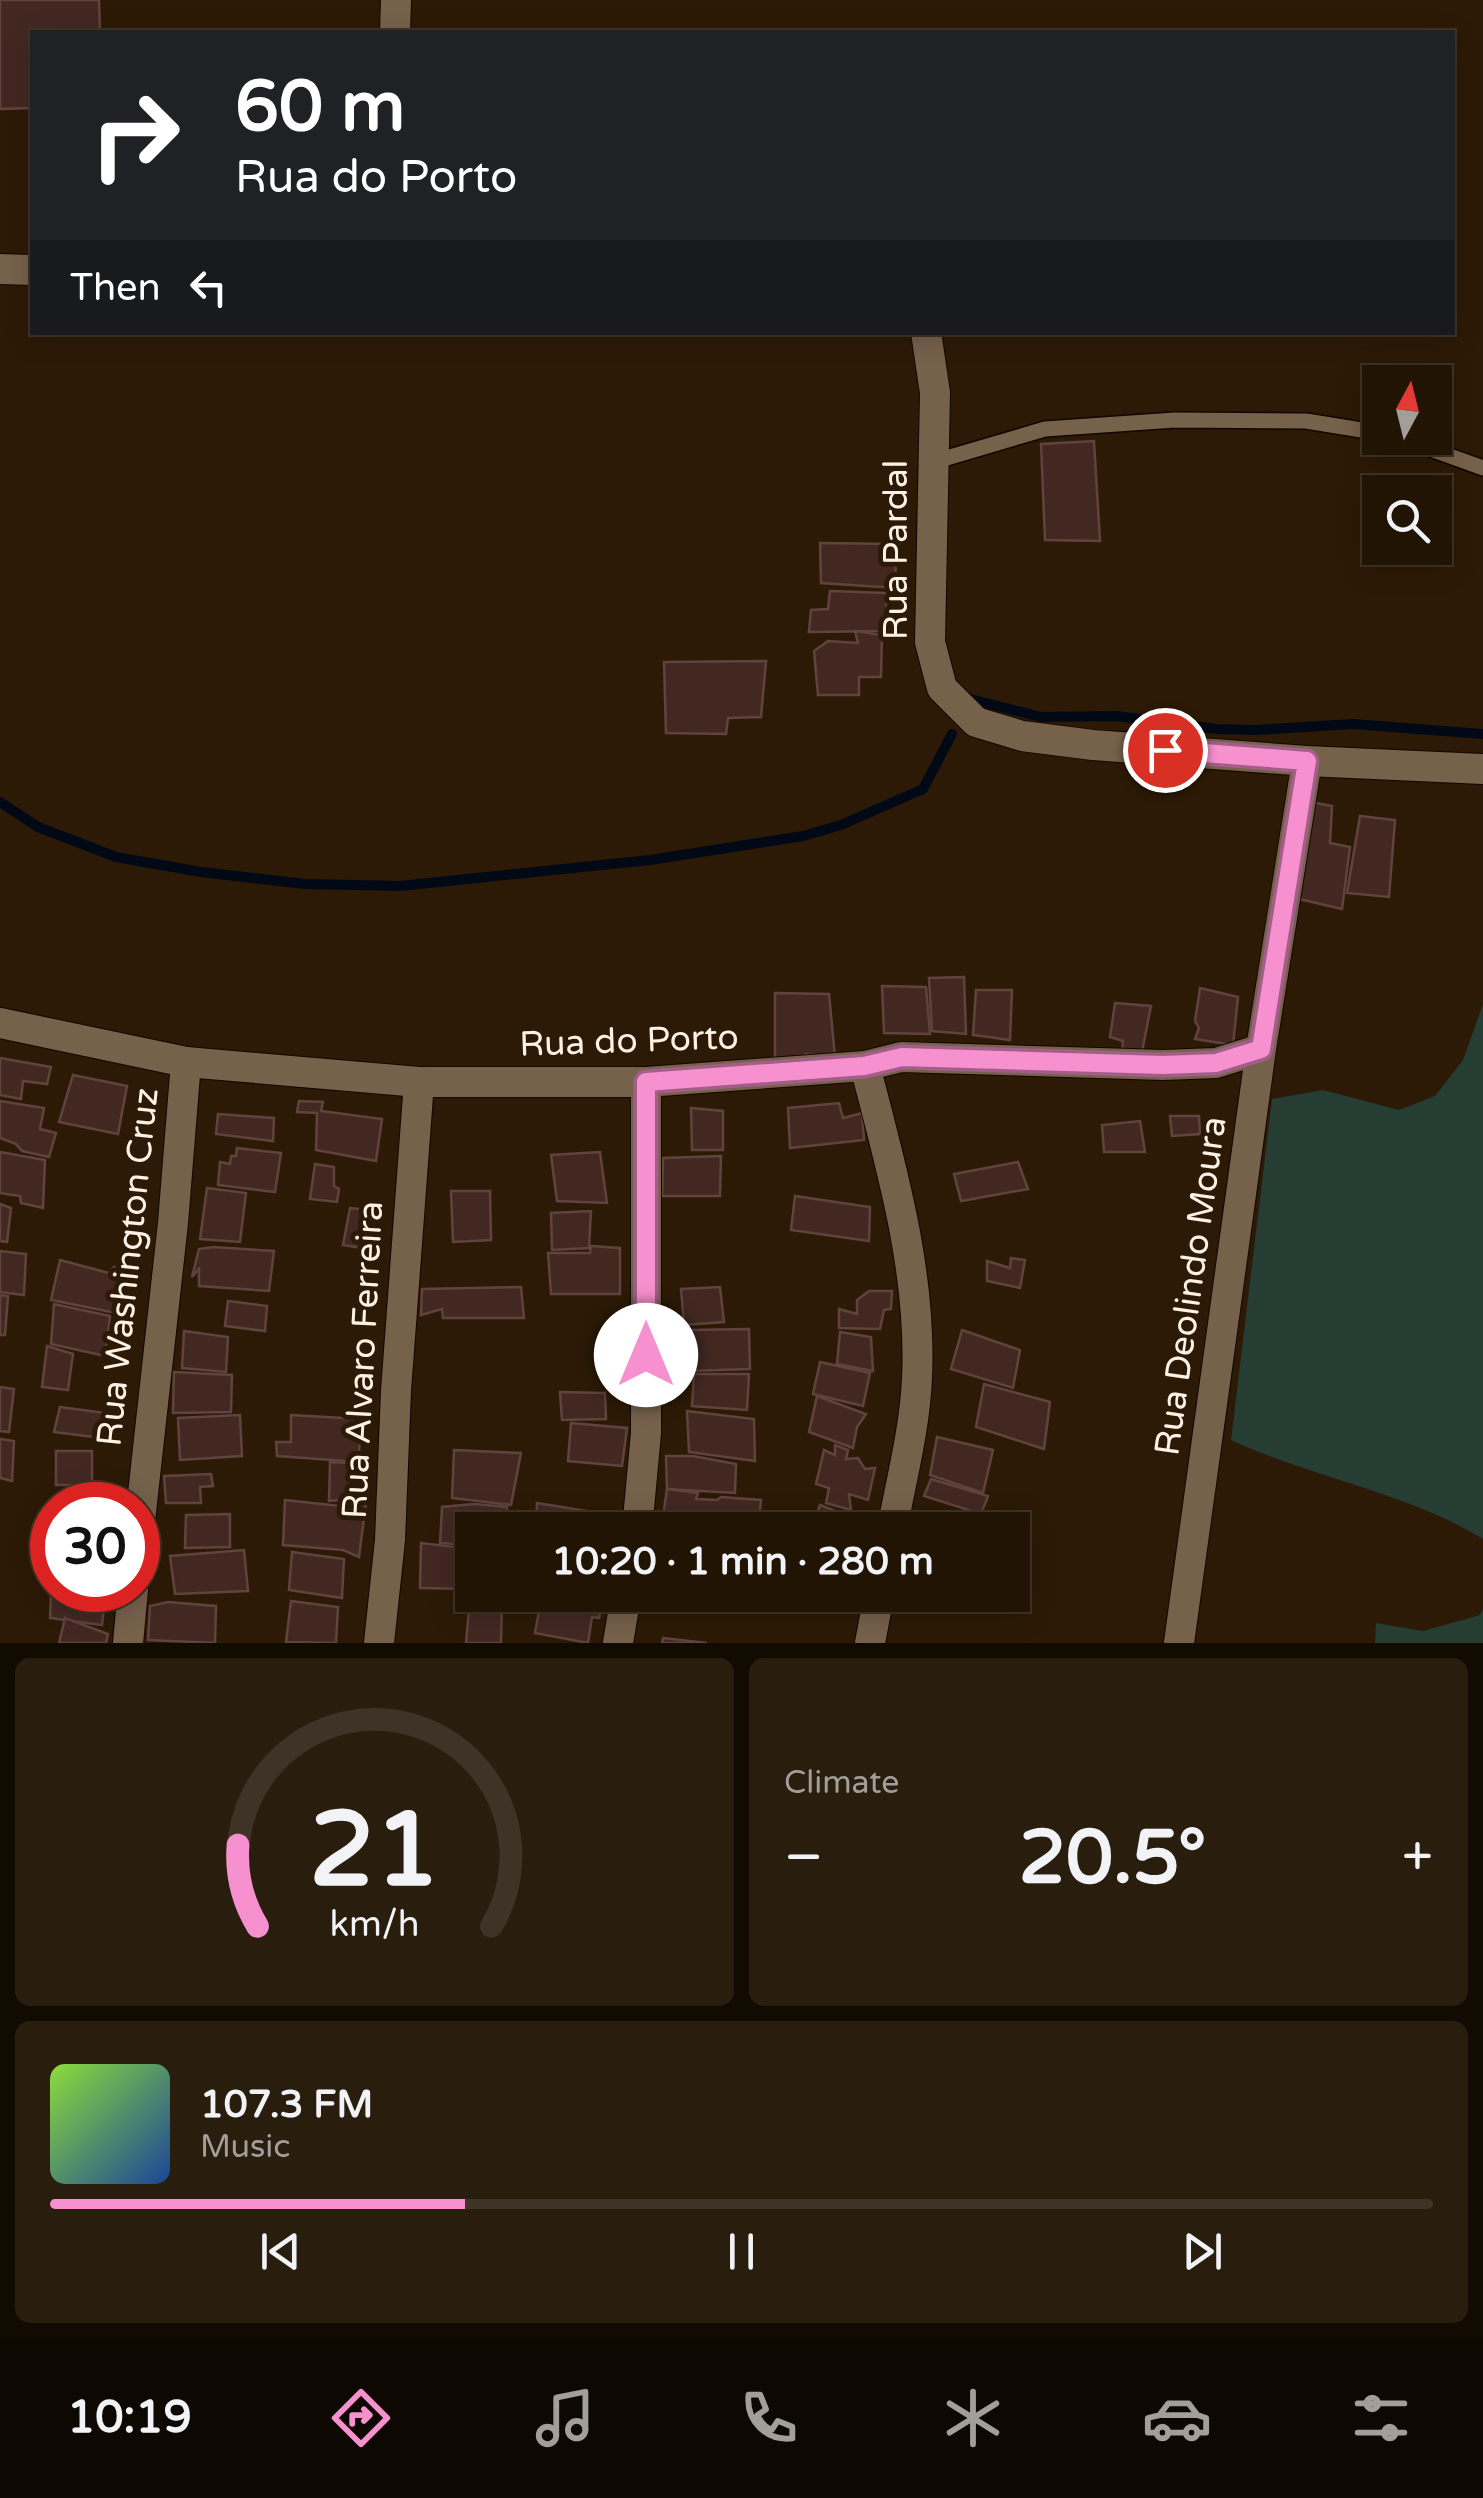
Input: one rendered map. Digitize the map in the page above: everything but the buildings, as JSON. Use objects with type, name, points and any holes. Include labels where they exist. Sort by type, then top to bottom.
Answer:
[{"type":"street","points":[[395,30],[396,0]]},
{"type":"street","points":[[0,269],[30,270]]},
{"type":"street","name":"Rua Pardal","points":[[926,335],[934,393],[930,642],[942,688],[976,722],[1022,736],[1094,745],[1483,769]]},
{"type":"street","name":"Rua Deolindo Moura","points":[[1179,1643],[1261,1049],[1307,761]]},
{"type":"street","name":"Rua do Porto","points":[[0,1023],[186,1062],[418,1082],[646,1082],[864,1066],[902,1057],[1163,1065],[1216,1063],[1261,1049]]},
{"type":"street","name":"Rua Washington Cruz","points":[[144,1482],[186,1062]]},
{"type":"street","points":[[864,1066],[892,1170],[916,1314],[917,1380],[895,1512]]},
{"type":"street","name":"Rua Alvaro Ferreira","points":[[379,1643],[390,1540],[396,1391],[418,1082]]},
{"type":"street","points":[[639,1512],[646,1432],[646,1082]]},
{"type":"street","points":[[128,1643],[131,1612]]},
{"type":"street","points":[[618,1643],[623,1612]]},
{"type":"street","points":[[870,1643],[876,1612]]},
{"type":"lane","points":[[933,462],[1046,429],[1175,420],[1306,421],[1362,430]]},
{"type":"lane","points":[[1447,455],[1483,468]]},
{"type":"green space","points":[[1483,1004],[1483,1539],[1423,1509],[1231,1440],[1272,1099],[1323,1090],[1399,1110],[1435,1096],[1463,1060]]},
{"type":"green space","points":[[1483,1609],[1483,1643],[1375,1643],[1376,1623],[1423,1631],[1480,1615]]},
{"type":"waterway","points":[[970,699],[1041,717],[1117,716],[1216,729],[1353,724],[1483,734]]},
{"type":"waterway","points":[[0,802],[38,827],[116,857],[305,884],[400,886],[650,860],[803,836],[841,825],[923,789],[952,734]]},
{"type":"route","points":[[646,1355],[646,1082],[864,1066],[902,1057],[1163,1065],[1216,1063],[1261,1049],[1307,761],[1165,750]]}]
